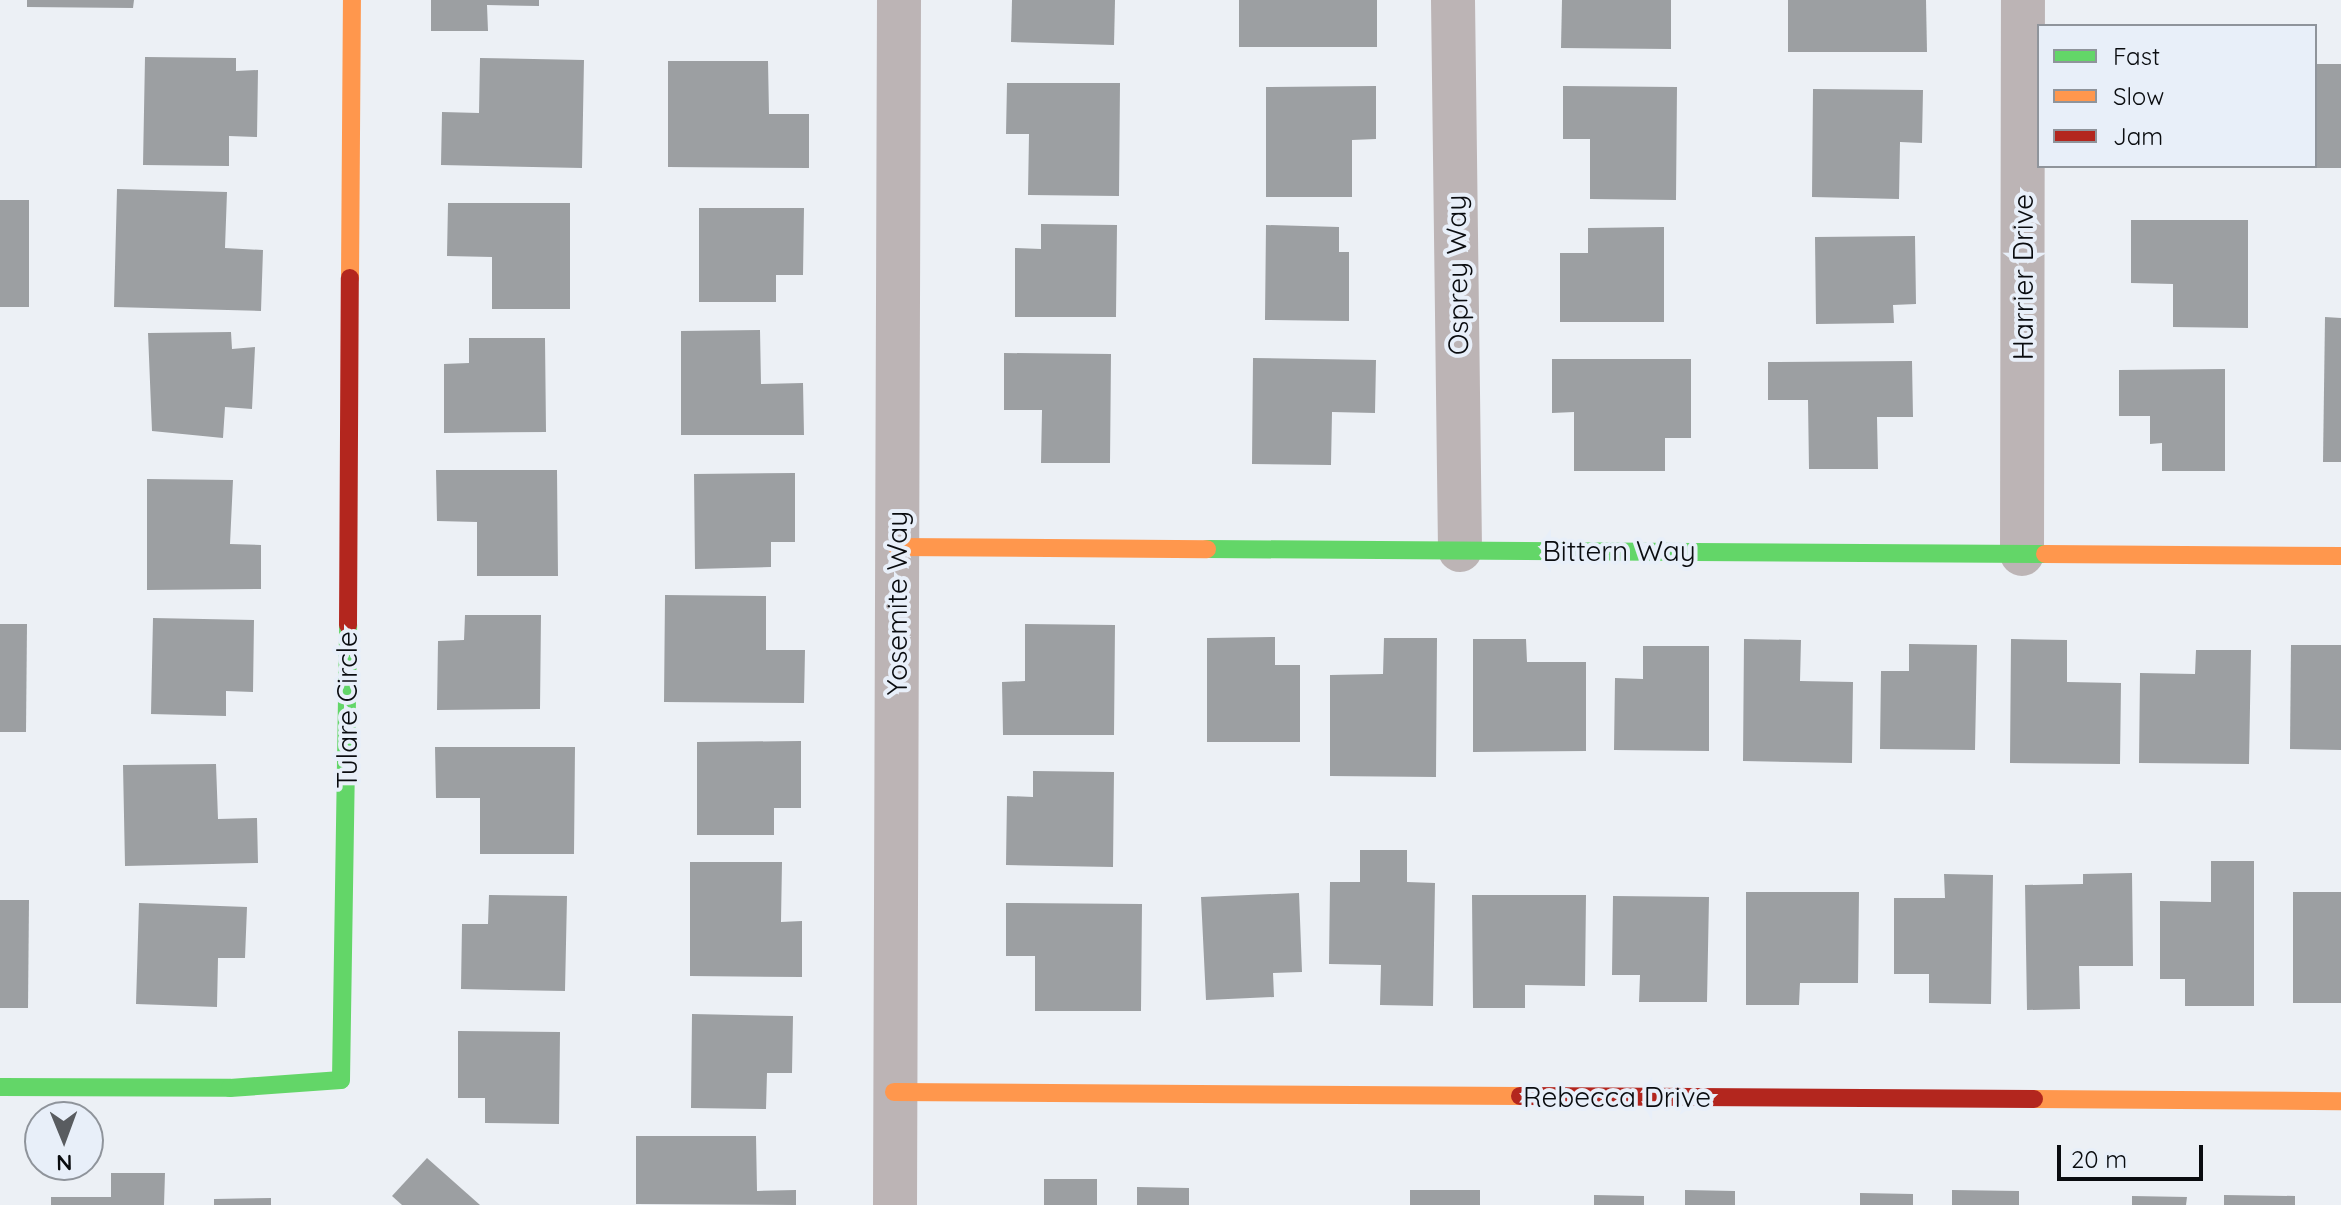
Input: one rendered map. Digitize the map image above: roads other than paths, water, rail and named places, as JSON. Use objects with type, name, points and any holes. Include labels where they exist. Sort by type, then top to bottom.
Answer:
[{"type":"street","name":"Tulare Circle","points":[[0,1087],[230,1088],[341,1080],[346,961],[352,0]]},
{"type":"street","name":"Yosemite Way","points":[[895,1205],[899,0]]},
{"type":"street","name":"Osprey Way","points":[[1453,0],[1460,550]]},
{"type":"street","name":"Harrier Drive","points":[[2022,554],[2023,0]]},
{"type":"street","name":"Bittern Way","points":[[897,547],[2341,556]]},
{"type":"street","name":"Rebecca Drive","points":[[894,1092],[2341,1101]]}]
